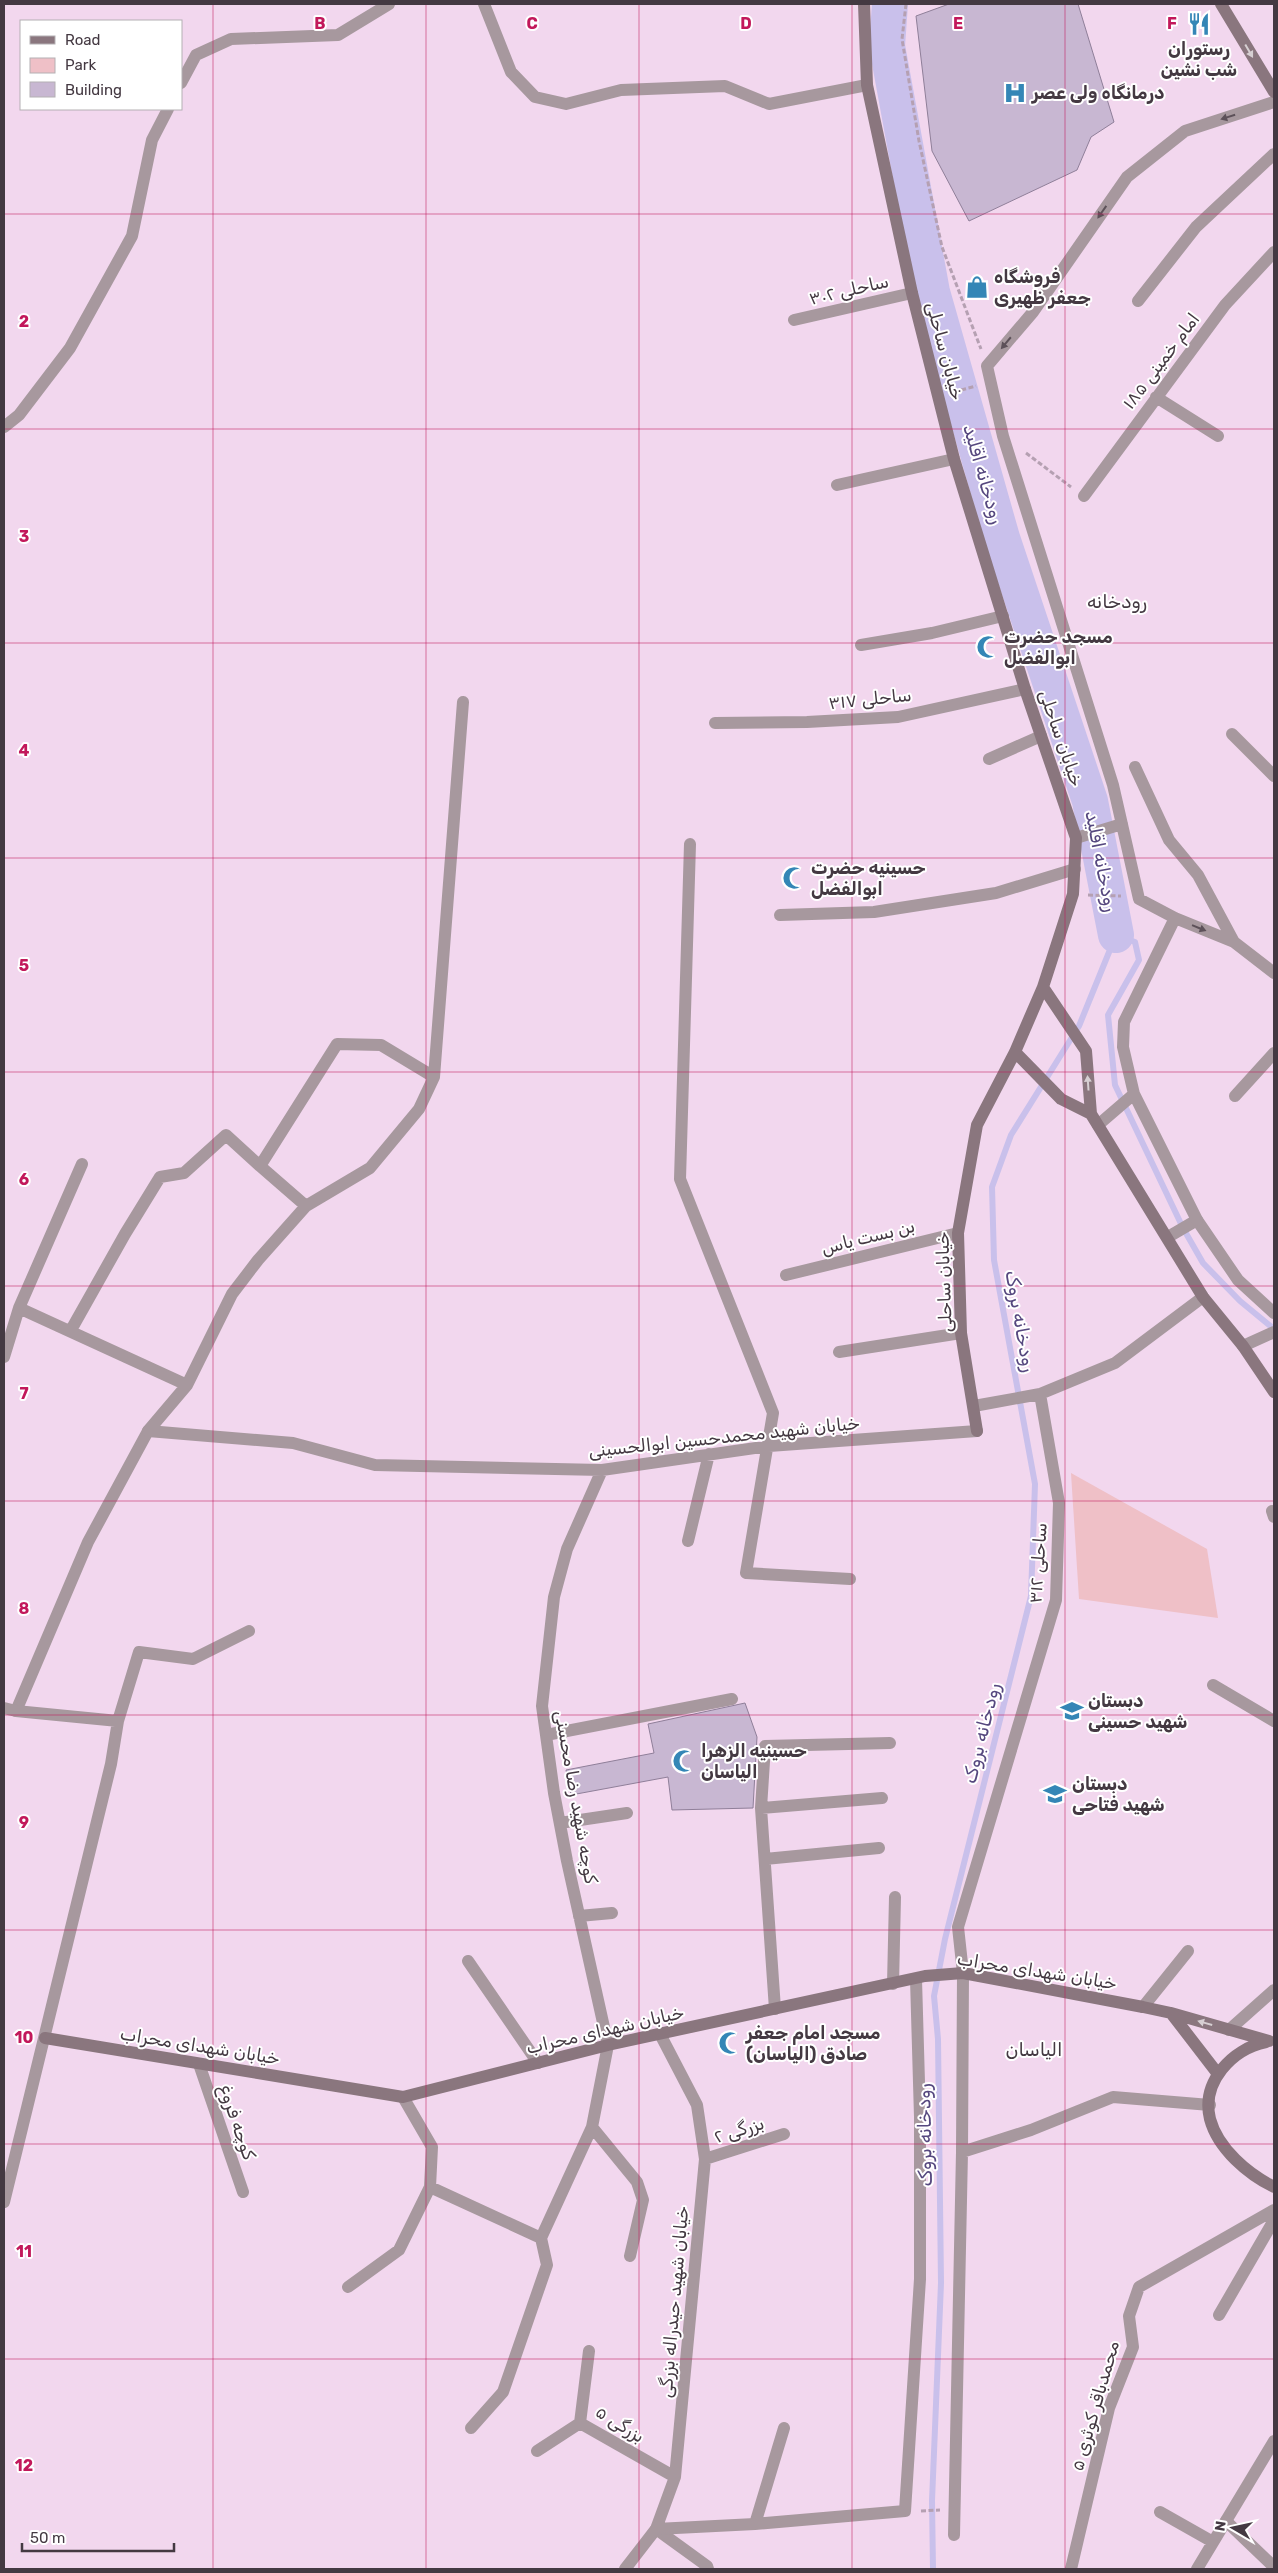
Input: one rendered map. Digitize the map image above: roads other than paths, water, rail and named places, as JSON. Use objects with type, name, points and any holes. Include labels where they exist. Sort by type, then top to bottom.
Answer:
[{"type":"street","points":[[182,81],[196,55],[231,39],[338,35],[389,4]]},
{"type":"street","points":[[484,4],[511,72],[535,97],[566,104],[621,90],[725,86],[769,104],[867,85]]},
{"type":"street","name":"خیابان ساحلی","points":[[864,4],[867,85],[912,293],[954,459],[1041,736],[1076,838],[1073,894],[1043,987],[1015,1052],[977,1125],[958,1233],[961,1333],[977,1431]]},
{"type":"street","points":[[1226,6],[1274,92]]},
{"type":"street","name":"خیابان ساحلی","points":[[1175,918],[1133,898],[1113,785],[1003,436],[987,366],[1033,312],[1127,176],[1185,130],[1274,102]]},
{"type":"street","points":[[4,427],[19,415],[70,348],[132,236],[152,140],[167,110]]},
{"type":"street","points":[[1138,301],[1196,227],[1274,154]]},
{"type":"street","name":"امام خمینی ۱۸۵","points":[[1084,496],[1224,305],[1274,252]]},
{"type":"street","name":"ساحلی ۳۰۲","points":[[794,320],[912,293]]},
{"type":"street","points":[[1156,397],[1218,436]]},
{"type":"street","points":[[837,485],[954,459]]},
{"type":"street","points":[[861,645],[932,633],[1003,616]]},
{"type":"street","name":"ساحلی ۳۱۷","points":[[715,723],[807,722],[898,717],[1026,689]]},
{"type":"street","points":[[118,1721],[10,1709],[88,1542],[148,1431],[187,1385],[232,1294],[258,1260],[306,1206],[370,1168],[419,1109],[434,1077],[462,702]]},
{"type":"street","points":[[1232,734],[1274,776]]},
{"type":"street","points":[[989,760],[1041,736]]},
{"type":"street","points":[[1135,767],[1168,840],[1198,875],[1234,942]]},
{"type":"street","points":[[1076,838],[1119,826]]},
{"type":"street","points":[[690,844],[680,1179],[772,1413],[746,1573],[850,1579]]},
{"type":"street","points":[[780,915],[874,912],[902,908],[996,893],[1075,868]]},
{"type":"street","points":[[1274,973],[1234,942],[1175,918],[1124,1022],[1123,1047],[1134,1094],[1194,1222],[1238,1280],[1274,1313]]},
{"type":"street","points":[[1043,987],[1086,1051],[1091,1114],[1171,1235],[1203,1297],[1243,1346],[1274,1392]]},
{"type":"street","points":[[260,1166],[337,1044],[381,1045],[434,1077]]},
{"type":"street","points":[[1015,1052],[1061,1099],[1091,1114]]},
{"type":"street","points":[[1235,1096],[1274,1053]]},
{"type":"street","points":[[1098,1126],[1134,1094]]},
{"type":"street","points":[[72,1330],[125,1234],[160,1178],[184,1173],[226,1135],[306,1206]]},
{"type":"street","points":[[4,1357],[19,1308],[82,1164]]},
{"type":"street","points":[[1171,1235],[1194,1222]]},
{"type":"street","name":"بن بست یاس","points":[[786,1275],[958,1233]]},
{"type":"street","points":[[974,1406],[1040,1394],[1115,1363],[1203,1297]]},
{"type":"street","points":[[19,1308],[72,1330],[187,1385]]},
{"type":"street","points":[[1243,1346],[1274,1332]]},
{"type":"street","points":[[839,1352],[961,1333]]},
{"type":"street","name":"ساحلی ۳۱۲","points":[[954,2535],[962,2152],[958,1927],[1056,1600],[1060,1502],[1040,1394]]},
{"type":"street","name":"خیابان شهید محمدحسین ابوالحسینی","points":[[148,1431],[293,1443],[375,1465],[602,1470],[768,1446],[977,1431]]},
{"type":"street","points":[[688,1541],[709,1454]]},
{"type":"street","name":"کوچه شهید رضا محسنی","points":[[602,1470],[567,1549],[554,1597],[542,1706],[560,1823],[608,2045]]},
{"type":"street","points":[[4,2202],[111,1764],[118,1721],[139,1652],[193,1659],[248,1631]]},
{"type":"street","points":[[1213,1685],[1274,1721]]},
{"type":"street","points":[[546,1735],[732,1699]]},
{"type":"street","points":[[775,2009],[761,1808],[766,1746],[890,1743]]},
{"type":"street","points":[[761,1808],[882,1798]]},
{"type":"street","points":[[560,1823],[627,1813]]},
{"type":"street","points":[[765,1859],[880,1848]]},
{"type":"street","points":[[893,1984],[894,1897]]},
{"type":"street","points":[[579,1916],[612,1913]]},
{"type":"street","points":[[1143,2007],[1188,1951]]},
{"type":"street","points":[[468,1961],[538,2063]]},
{"type":"street","name":"خیابان شهدای محراب","points":[[45,2038],[403,2097],[608,2045],[921,1977],[959,1973],[1171,2013],[1272,2042]]},
{"type":"street","points":[[656,2529],[755,2524],[904,2511],[920,2279],[921,1977]]},
{"type":"street","points":[[1229,2030],[1274,1990]]},
{"type":"street","points":[[1171,2013],[1218,2074]]},
{"type":"street","name":"خیابان شهید حیدراله بزرگی","points":[[625,2569],[656,2529],[675,2477],[704,2159],[697,2104],[660,2034]]},
{"type":"street","points":[[1272,2042],[1253,2044],[1239,2051],[1227,2062],[1218,2074],[1212,2089],[1210,2119],[1227,2150],[1242,2165],[1274,2188]]},
{"type":"street","points":[[471,2428],[503,2392],[547,2264],[541,2238],[592,2126],[608,2045]]},
{"type":"street","name":"کوچه فروغ","points":[[199,2064],[243,2192]]},
{"type":"street","points":[[348,2286],[399,2250],[430,2187],[432,2147],[403,2097]]},
{"type":"street","points":[[962,2152],[1031,2130],[1113,2097],[1210,2105]]},
{"type":"street","points":[[592,2126],[637,2182],[643,2200],[630,2256]]},
{"type":"street","name":"بزرگی ۲","points":[[704,2159],[784,2134]]},
{"type":"street","points":[[430,2187],[541,2238]]},
{"type":"street","name":"محمدباقر کوثری ۵","points":[[1071,2569],[1109,2408],[1133,2347],[1129,2316],[1139,2287],[1274,2210]]},
{"type":"street","points":[[1219,2315],[1274,2220]]},
{"type":"street","name":"بزرگی ۵","points":[[589,2351],[580,2423],[675,2477]]},
{"type":"street","points":[[537,2451],[580,2423]]},
{"type":"street","points":[[755,2524],[784,2428]]},
{"type":"street","points":[[1197,2569],[1274,2444]]},
{"type":"street","points":[[1160,2512],[1213,2542]]},
{"type":"street","points":[[1226,2521],[1274,2567]]},
{"type":"street","points":[[656,2529],[707,2566],[708,2569]]},
{"type":"waterway","name":"رودخانه اقلید","points":[[890,4],[887,46],[932,292],[1002,538],[1090,801],[1116,935]]},
{"type":"waterway","name":"رودخانه بروک","points":[[933,2569],[932,2501],[941,2283],[938,2039],[934,1996],[945,1939],[1031,1596],[1035,1484],[994,1260],[992,1187],[1011,1135],[1079,1026],[1116,935],[1135,942],[1139,960],[1108,1015],[1115,1085],[1183,1228],[1203,1263],[1240,1301],[1274,1329]]},
{"type":"place","name":"رستوران شب نشین","points":[[1199,24]]},
{"type":"place","name":"درمانگاه ولی عصر","points":[[1015,93]]},
{"type":"place","name":"فروشگاه جعفر ظهیری","points":[[977,287]]},
{"type":"place","name":"مسجد حضرت ابوالفضل","points":[[988,647]]},
{"type":"place","name":"حسینیه حضرت ابوالفضل","points":[[794,878]]},
{"type":"place","name":"دبستان شهید حسینی","points":[[1072,1711]]},
{"type":"place","name":"حسینیه الزهرا الیاسان","points":[[684,1761]]},
{"type":"place","name":"دبستان شهید فتاحی","points":[[1055,1794]]},
{"type":"place","name":"مسجد امام جعفر صادق (الیاسان)","points":[[730,2043]]},
{"type":"district","name":"رودخانه","points":[[1117,601]]},
{"type":"district","name":"الیاسان","points":[[1034,2049]]}]
